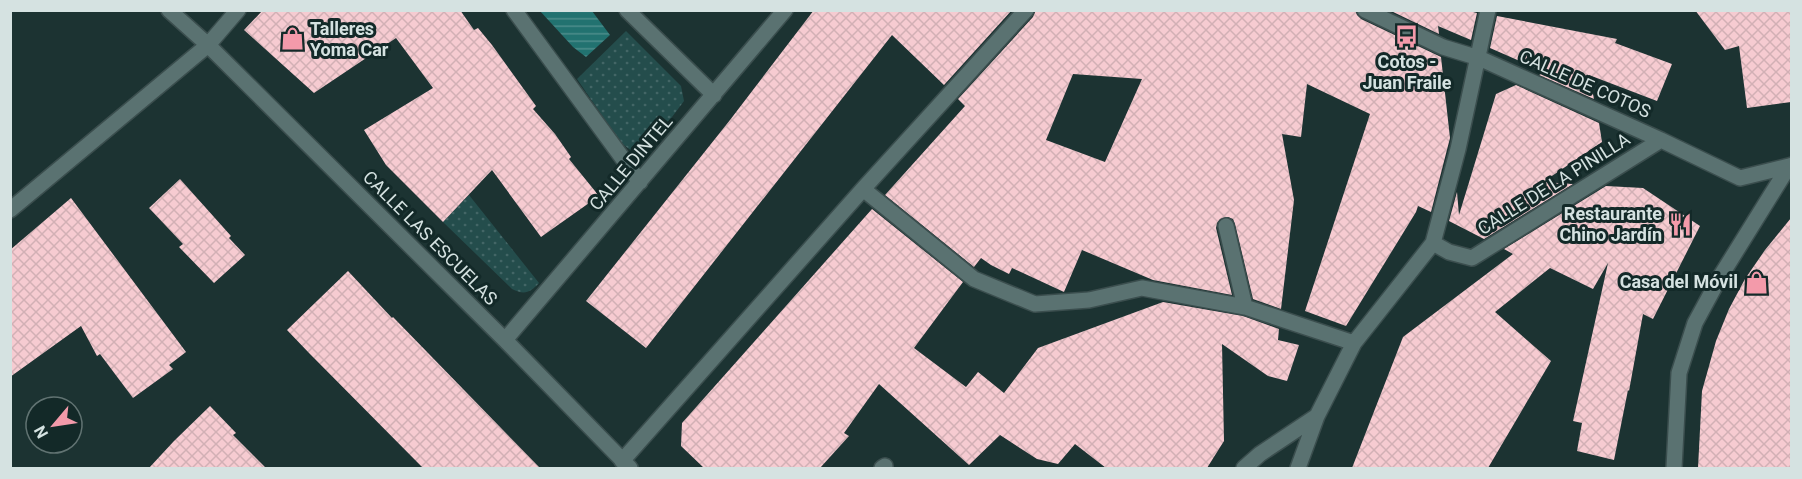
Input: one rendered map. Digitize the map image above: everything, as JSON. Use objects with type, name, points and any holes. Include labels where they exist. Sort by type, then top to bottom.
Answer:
[{"type":"street","name":"CALLE LAS ESCUELAS","points":[[169,10],[208,45],[505,340],[626,465],[863,189],[1026,10]]},
{"type":"street","points":[[10,210],[208,45],[238,10]]},
{"type":"street","points":[[514,10],[640,182]]},
{"type":"street","points":[[627,10],[714,95]]},
{"type":"street","name":"CALLE DINTEL","points":[[505,340],[785,10]]},
{"type":"street","name":"CALLE DE COTOS","points":[[1365,10],[1443,46],[1479,58],[1740,178],[1790,165]]},
{"type":"street","points":[[1298,468],[1317,416],[1354,343],[1433,243],[1458,149],[1488,10]]},
{"type":"street","name":"CALLE DE LA PINILLA","points":[[1433,243],[1449,252],[1472,258],[1661,140]]},
{"type":"street","points":[[1674,468],[1679,373],[1695,323],[1720,277],[1790,165]]},
{"type":"street","points":[[863,189],[974,279],[1035,304],[1089,300],[1142,288],[1245,308],[1354,343]]},
{"type":"street","points":[[1226,226],[1245,308]]},
{"type":"street","points":[[1244,468],[1260,454],[1317,416]]},
{"type":"shaded area","points":[[540,11],[592,11],[610,35],[586,57],[573,47]]},
{"type":"shaded area","points":[[626,31],[681,86],[684,101],[645,153],[632,151],[621,143],[577,79]]},
{"type":"shaded area","points":[[469,195],[539,283],[533,289],[520,292],[512,289],[443,222]]},
{"type":"building","points":[[263,10],[460,10],[474,30],[478,28],[492,45],[536,106],[533,109],[555,134],[571,157],[569,159],[599,196],[541,237],[492,170],[443,222],[386,165],[364,130],[433,88],[396,38],[314,93],[244,30]]},
{"type":"building","points":[[814,10],[1012,10],[944,85],[892,35],[646,348],[586,301]]},
{"type":"building","points":[[1036,10],[1355,10],[1361,19],[1441,57],[1450,138],[1431,212],[1418,206],[1346,326],[1305,311],[1370,114],[1307,84],[1301,137],[1282,134],[1294,200],[1281,309],[1253,299],[1235,224],[1233,219],[1228,217],[1220,219],[1216,228],[1232,295],[1153,280],[1082,250],[1064,292],[1012,268],[1009,274],[981,258],[974,267],[885,195],[965,106],[958,99],[1033,17]],"holes":[[[1073,74],[1142,79],[1105,162],[1046,140]]]},
{"type":"building","points":[[1389,10],[1465,10],[1477,13],[1471,40],[1438,26],[1439,34]]},
{"type":"building","points":[[1695,10],[1791,10],[1791,102],[1747,108],[1739,46],[1725,50]]},
{"type":"building","points":[[1497,16],[1617,39],[1615,43],[1672,64],[1657,101],[1589,75],[1594,99],[1539,75],[1545,72],[1490,48]]},
{"type":"building","points":[[1516,85],[1599,123],[1602,142],[1543,182],[1573,184],[1484,239],[1449,221],[1457,192],[1459,215],[1496,94]]},
{"type":"building","points":[[180,179],[245,255],[214,283],[179,247],[183,244],[149,208]]},
{"type":"building","points":[[1606,186],[1643,188],[1700,226],[1653,319],[1643,314],[1614,460],[1577,451],[1582,423],[1573,421],[1608,263],[1593,289],[1550,268],[1495,312],[1551,361],[1488,468],[1352,468],[1403,337],[1513,254],[1504,249]]},
{"type":"building","points":[[71,198],[186,352],[169,365],[173,369],[133,398],[100,354],[97,356],[81,326],[10,377],[10,250]]},
{"type":"building","points":[[872,209],[963,282],[914,348],[966,387],[978,372],[1004,393],[1038,348],[1163,302],[1243,316],[1279,329],[1278,340],[1299,345],[1287,381],[1268,376],[1222,344],[1224,441],[1207,468],[1106,468],[1075,444],[1058,464],[1037,459],[1000,435],[969,465],[879,384],[844,433],[849,436],[820,468],[704,468],[681,446],[682,423]]},
{"type":"building","points":[[1791,218],[1791,468],[1698,468],[1702,391],[1716,341],[1745,279]]},
{"type":"building","points":[[348,271],[540,468],[423,468],[309,353],[287,330]]},
{"type":"building","points":[[210,406],[236,433],[233,435],[266,468],[149,468],[174,441]]},
{"type":"place","name":"Cotos - Juan Fraile","points":[[1407,36]]},
{"type":"place","name":"Talleres Yoma Car","points":[[292,39]]},
{"type":"place","name":"Restaurante Chino Jardín","points":[[1680,224]]},
{"type":"place","name":"Casa del Móvil","points":[[1756,282]]}]
